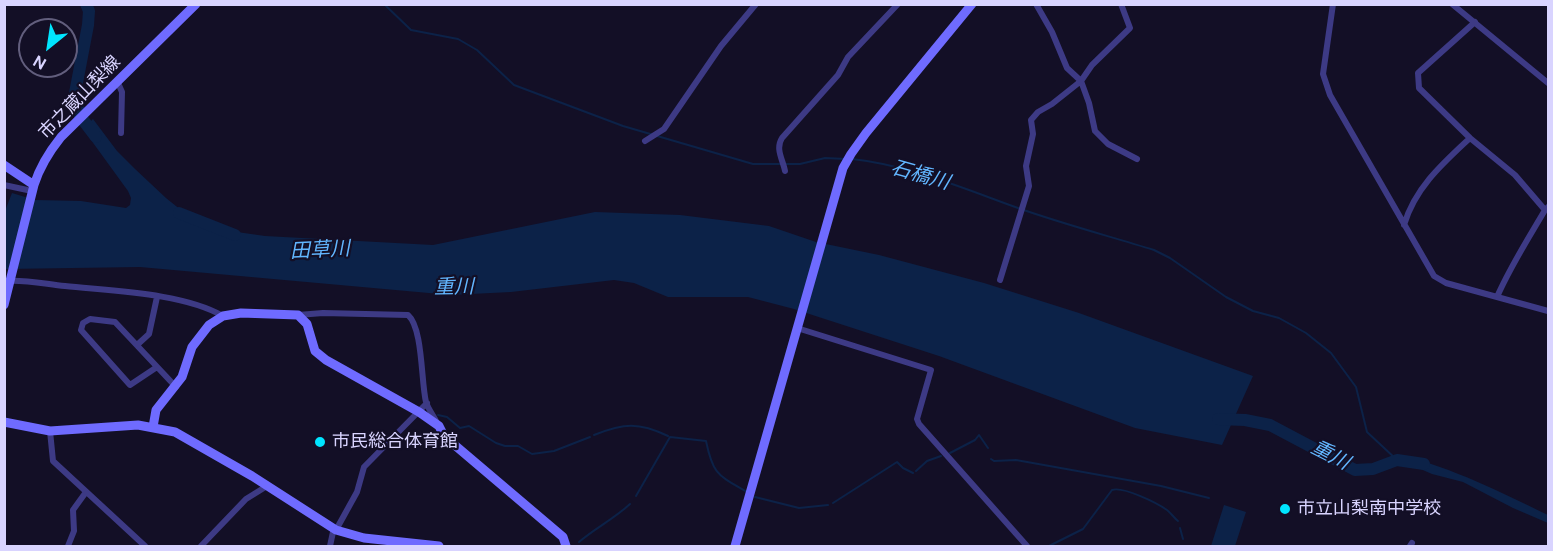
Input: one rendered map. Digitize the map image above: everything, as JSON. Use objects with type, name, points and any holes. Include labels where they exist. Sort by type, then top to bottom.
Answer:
[{"type":"street","name":"市之蔵山梨線","points":[[4,305],[33,190],[39,170],[50,151],[61,137],[196,4]]},
{"type":"street","points":[[645,141],[664,129],[721,46],[756,4]]},
{"type":"street","points":[[785,171],[778,144],[782,138],[838,75],[848,57],[898,4]]},
{"type":"street","points":[[735,546],[843,168],[851,153],[972,4]]},
{"type":"street","points":[[1036,4],[1052,32],[1067,68],[1081,81],[1095,131],[1108,144],[1137,159]]},
{"type":"street","points":[[1000,280],[1029,186],[1026,166],[1033,134],[1031,120],[1038,112],[1081,81],[1092,65],[1130,28],[1121,4]]},
{"type":"street","points":[[1333,4],[1323,74],[1330,95],[1434,276],[1439,280],[1548,311]]},
{"type":"street","points":[[1452,4],[1548,83]]},
{"type":"street","points":[[1475,22],[1419,73],[1419,88],[1470,138],[1515,175],[1547,209],[1504,281],[1497,297]]},
{"type":"street","points":[[118,82],[123,92],[121,133]]},
{"type":"street","points":[[1404,225],[1413,200],[1444,162],[1470,138]]},
{"type":"street","points":[[4,165],[33,190]]},
{"type":"street","points":[[4,185],[33,190]]},
{"type":"street","points":[[9,279],[157,297],[210,308],[223,316]]},
{"type":"street","points":[[137,345],[149,334],[157,297]]},
{"type":"street","points":[[153,427],[156,410],[182,377],[192,347],[209,325],[223,316],[241,313],[408,315],[413,320],[415,329],[427,403],[444,436],[563,537],[566,546]]},
{"type":"street","points":[[298,315],[307,324],[312,346],[326,360],[419,412],[439,426]]},
{"type":"street","points":[[157,367],[130,385],[81,330],[83,323],[90,319],[114,322],[137,345],[176,387]]},
{"type":"street","points":[[798,328],[931,370],[918,419],[919,424],[1027,546]]},
{"type":"street","points":[[330,546],[333,532],[357,492],[364,466],[427,403]]},
{"type":"street","points":[[4,422],[50,431],[126,426],[153,427],[187,437],[336,530],[364,538],[439,546]]},
{"type":"street","points":[[50,431],[53,461],[146,546]]},
{"type":"street","points":[[201,546],[246,499],[267,486]]},
{"type":"street","points":[[68,546],[74,531],[73,510],[86,492]]},
{"type":"water","points":[[93,119],[117,151],[134,168],[202,227],[265,236],[433,245],[595,212],[680,215],[769,226],[816,242],[879,255],[984,283],[1079,313],[1253,376],[1222,445],[1135,428],[939,356],[794,309],[748,297],[668,297],[634,283],[614,280],[511,292],[451,295],[140,267],[5,269],[5,211],[12,193],[35,200],[81,201],[126,208],[130,205],[131,198],[128,191],[83,129]]},
{"type":"water","points":[[1401,455],[1420,460],[1494,489],[1548,515],[1548,523],[1463,482],[1432,474],[1416,467]]},
{"type":"water","points":[[1224,505],[1246,512],[1235,546],[1211,546]]},
{"type":"waterway","name":"田草川","points":[[86,4],[89,11],[88,25],[75,93],[80,116],[96,137]]},
{"type":"waterway","name":"石橋川","points":[[384,4],[411,30],[458,39],[477,50],[514,85],[623,126],[753,164],[800,164],[825,158],[846,159]]},
{"type":"waterway","name":"石橋川","points":[[852,159],[916,172],[1035,214],[1154,250],[1170,258],[1226,297],[1253,311],[1279,318],[1306,333],[1331,353],[1356,387],[1367,432],[1397,460]]},
{"type":"waterway","name":"田草川","points":[[179,213],[235,235]]},
{"type":"waterway","points":[[438,415],[447,417],[460,428],[469,426],[496,443],[518,446],[532,454],[554,451],[590,437]]},
{"type":"waterway","name":"重川","points":[[1218,419],[1245,420],[1270,425],[1355,470],[1373,469],[1397,460],[1424,464]]},
{"type":"waterway","points":[[594,435],[623,426],[640,426],[668,436]]},
{"type":"waterway","points":[[950,453],[975,440],[979,435],[988,448]]},
{"type":"waterway","points":[[636,496],[670,437],[706,441],[711,461],[718,473],[747,492]]},
{"type":"waterway","points":[[916,471],[927,461],[941,456]]},
{"type":"waterway","points":[[991,459],[994,461],[1016,460],[1161,486],[1209,498]]},
{"type":"waterway","points":[[833,503],[897,462],[913,473]]},
{"type":"waterway","points":[[1049,546],[1083,529],[1112,490],[1117,489],[1148,500],[1167,510],[1178,521]]},
{"type":"waterway","points":[[755,497],[799,508],[828,505]]},
{"type":"waterway","points":[[579,542],[630,504]]},
{"type":"waterway","points":[[1180,528],[1183,539]]},
{"type":"place","name":"市民総合体育館","points":[[320,442]]},
{"type":"place","name":"市立山梨南中学校","points":[[1285,509]]}]
